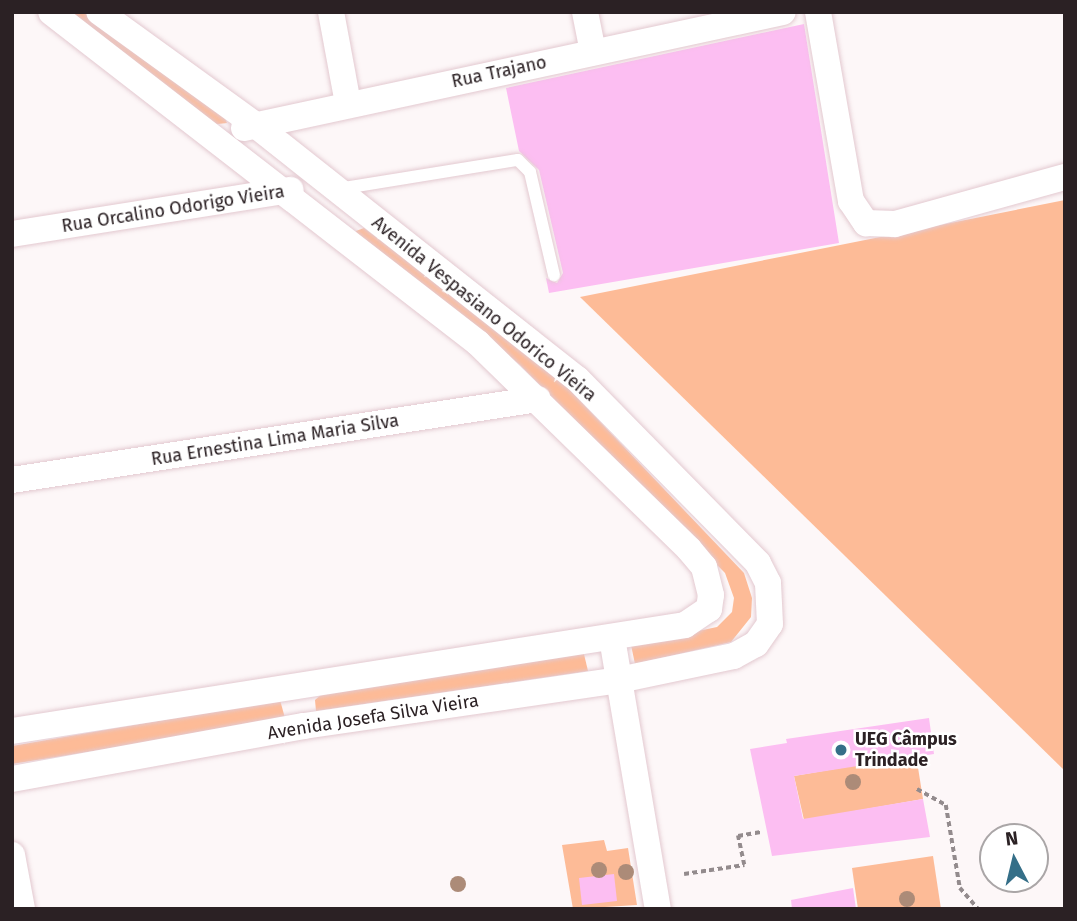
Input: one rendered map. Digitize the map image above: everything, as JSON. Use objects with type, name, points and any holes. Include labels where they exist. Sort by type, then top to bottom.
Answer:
[{"type":"street","name":"Avenida Vespasiano Odorico Vieira","points":[[51,12],[478,342],[705,567],[711,595],[709,609],[700,619],[612,638]]},
{"type":"street","name":"Avenida Vespasiano Odorico Vieira","points":[[99,12],[254,124],[577,379],[744,547],[768,583],[770,624],[756,644],[734,656]]},
{"type":"street","points":[[331,12],[348,104]]},
{"type":"street","points":[[585,12],[593,52]]},
{"type":"street","name":"Rua Trajano","points":[[218,141],[254,124],[783,12]]},
{"type":"street","points":[[818,12],[851,201],[866,223],[895,224],[1065,177]]},
{"type":"street","name":"Rua Orcalino Odorigo Vieira","points":[[12,234],[281,190],[335,190]]},
{"type":"street","name":"Rua Ernestina Lima Maria Silva","points":[[12,480],[538,399]]},
{"type":"street","points":[[12,731],[612,638],[658,909]]},
{"type":"street","name":"Avenida Josefa Silva Vieira","points":[[12,779],[304,726],[619,680],[734,656]]},
{"type":"street","points":[[297,686],[304,726]]},
{"type":"street","points":[[12,855],[22,909]]},
{"type":"lane","points":[[335,190],[518,160],[530,172],[554,275]]},
{"type":"path","points":[[916,789],[946,805],[960,888],[978,909]]},
{"type":"path","points":[[684,874],[744,864],[738,836],[761,832]]},
{"type":"shaded area","points":[[69,12],[91,12],[222,111],[227,123],[209,125]]},
{"type":"shaded area","points":[[1065,200],[1065,771],[580,297]]},
{"type":"shaded area","points":[[364,228],[546,365],[744,573],[752,598],[751,617],[731,642],[635,664],[631,645],[717,627],[732,612],[734,598],[725,573],[519,364],[355,239],[356,231]]},
{"type":"shaded area","points":[[583,650],[588,671],[316,711],[315,700],[323,693]]},
{"type":"shaded area","points":[[280,700],[285,718],[268,723],[12,764],[12,746]]},
{"type":"shaded area","points":[[916,755],[923,799],[804,820],[794,776]]},
{"type":"shaded area","points":[[604,840],[607,851],[628,848],[637,905],[573,909],[562,845]]},
{"type":"shaded area","points":[[933,856],[941,909],[858,909],[852,868]]},
{"type":"building","points":[[804,24],[839,243],[549,293],[546,278],[557,283],[563,273],[539,170],[519,151],[506,88]]},
{"type":"building","points":[[929,718],[934,754],[794,776],[803,819],[923,799],[930,837],[772,856],[750,749],[787,743],[786,739]]},
{"type":"building","points":[[614,874],[617,901],[582,905],[579,878]]},
{"type":"building","points":[[853,888],[856,909],[792,909],[791,900]]},
{"type":"place","name":"UEG Câmpus Trindade","points":[[841,750]]}]
